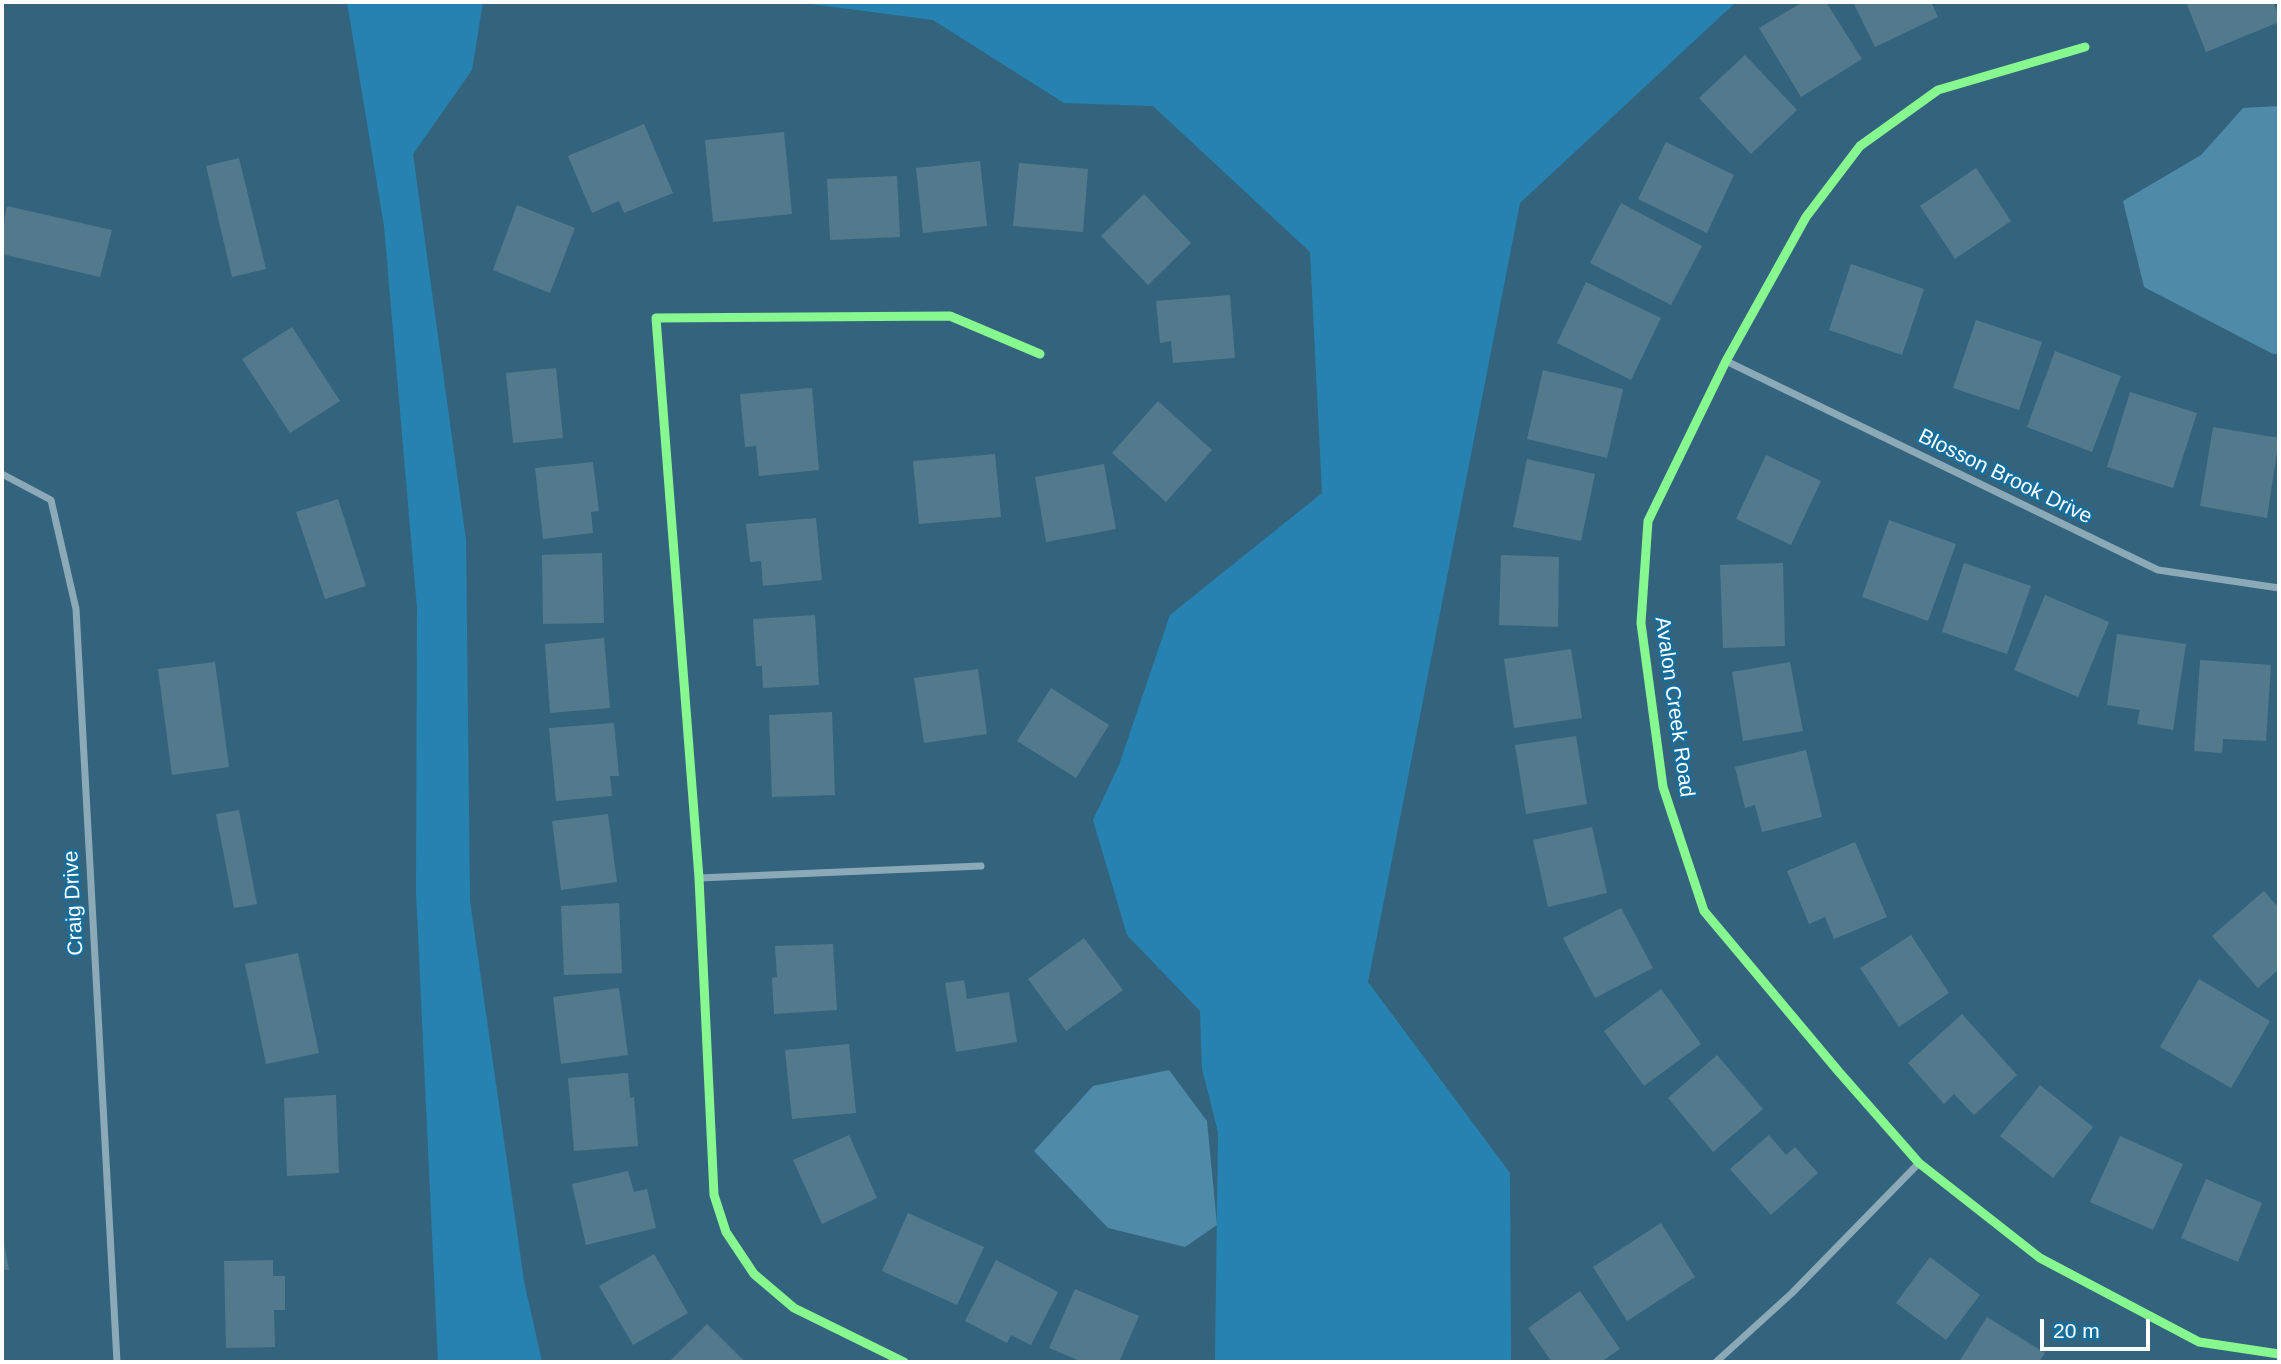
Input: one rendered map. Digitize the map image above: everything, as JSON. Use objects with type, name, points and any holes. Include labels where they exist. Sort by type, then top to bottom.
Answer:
[{"type":"street","name":"Avalon Creek Road","points":[[2085,47],[1938,90],[1860,146],[1806,217],[1726,361],[1648,521],[1641,623],[1663,787],[1704,911],[1919,1163],[2040,1258],[2187,1336],[2199,1342],[2279,1354]]},
{"type":"street","points":[[904,1362],[794,1308],[754,1274],[726,1232],[714,1195],[699,878],[656,318],[950,316],[1040,355]]},
{"type":"street","name":"Blosson Brook Drive","points":[[1726,361],[2158,570],[2279,588]]},
{"type":"street","name":"Craig Drive","points":[[2,474],[51,500],[76,609],[117,1362]]},
{"type":"street","points":[[699,878],[981,866]]},
{"type":"street","points":[[1716,1362],[1792,1293],[1919,1163]]},
{"type":"shaded area","points":[[347,2],[483,2],[472,70],[413,154],[466,540],[470,901],[524,1281],[542,1362],[438,1362],[416,892],[417,608],[384,226]]},
{"type":"shaded area","points":[[796,2],[1736,2],[1520,203],[1368,982],[1510,1173],[1511,1362],[1215,1362],[1218,1132],[1202,1069],[1200,1011],[1127,935],[1093,820],[1119,765],[1170,615],[1322,493],[1310,252],[1153,106],[1064,103],[933,20]]},
{"type":"shaded area","points":[[2279,106],[2279,354],[2273,354],[2144,287],[2123,201],[2201,155],[2243,108]]},
{"type":"shaded area","points":[[1169,1070],[1207,1121],[1217,1225],[1185,1247],[1108,1228],[1034,1151],[1093,1086]]},
{"type":"building","points":[[1803,2],[1826,2],[1862,59],[1801,97],[1759,28]]},
{"type":"building","points":[[1853,2],[1931,2],[1938,17],[1875,47]]},
{"type":"building","points":[[2186,2],[2273,2],[2279,22],[2206,52]]},
{"type":"building","points":[[1745,55],[1797,110],[1751,154],[1699,98]]},
{"type":"building","points":[[644,124],[673,193],[624,213],[619,201],[592,213],[568,156]]},
{"type":"building","points":[[784,132],[792,214],[713,222],[705,140]]},
{"type":"building","points":[[1666,142],[1734,175],[1707,233],[1638,199]]},
{"type":"building","points":[[239,158],[266,269],[232,277],[206,166]]},
{"type":"building","points":[[980,161],[987,226],[923,233],[916,168]]},
{"type":"building","points":[[1019,163],[1088,169],[1083,232],[1013,226]]},
{"type":"building","points":[[1976,168],[2011,221],[1955,259],[1920,206]]},
{"type":"building","points":[[897,176],[900,237],[830,240],[827,179]]},
{"type":"building","points":[[1144,194],[1191,243],[1148,285],[1101,236]]},
{"type":"building","points":[[1621,203],[1702,246],[1671,305],[1590,263]]},
{"type":"building","points":[[517,205],[575,228],[550,293],[493,270]]},
{"type":"building","points":[[7,206],[112,230],[100,277],[2,254],[2,229]]},
{"type":"building","points":[[1851,264],[1924,289],[1902,355],[1829,330]]},
{"type":"building","points":[[1586,282],[1661,318],[1631,380],[1557,343]]},
{"type":"building","points":[[1230,295],[1235,358],[1173,363],[1171,341],[1160,343],[1156,301]]},
{"type":"building","points":[[1976,320],[2042,342],[2019,410],[1953,388]]},
{"type":"building","points":[[292,327],[340,401],[290,433],[242,359]]},
{"type":"building","points":[[2055,351],[2121,376],[2092,452],[2027,427]]},
{"type":"building","points":[[556,368],[563,438],[513,443],[506,373]]},
{"type":"building","points":[[1543,370],[1623,389],[1607,458],[1527,439]]},
{"type":"building","points":[[812,388],[819,470],[759,476],[756,446],[745,447],[740,394]]},
{"type":"building","points":[[2130,392],[2197,413],[2173,488],[2107,467]]},
{"type":"building","points":[[1158,401],[1212,450],[1166,502],[1112,453]]},
{"type":"building","points":[[2213,427],[2279,438],[2267,518],[2200,506]]},
{"type":"building","points":[[995,454],[1001,517],[919,524],[913,461]]},
{"type":"building","points":[[1766,455],[1821,481],[1791,545],[1736,519]]},
{"type":"building","points":[[1527,459],[1595,474],[1581,541],[1513,527]]},
{"type":"building","points":[[593,462],[599,511],[591,512],[593,533],[543,539],[535,468]]},
{"type":"building","points":[[1104,464],[1116,529],[1046,542],[1035,477]]},
{"type":"building","points":[[338,499],[366,586],[325,599],[296,512]]},
{"type":"building","points":[[816,518],[822,580],[763,586],[761,561],[750,562],[746,524]]},
{"type":"building","points":[[1889,520],[1956,544],[1928,621],[1862,597]]},
{"type":"building","points":[[602,553],[604,623],[543,624],[542,555]]},
{"type":"building","points":[[1501,555],[1559,557],[1558,627],[1499,625]]},
{"type":"building","points":[[1783,563],[1785,646],[1723,648],[1720,565]]},
{"type":"building","points":[[1964,563],[2031,586],[2007,654],[1942,632]]},
{"type":"building","points":[[2045,595],[2109,622],[2078,697],[2014,670]]},
{"type":"building","points":[[815,615],[819,685],[763,688],[762,666],[756,666],[753,619]]},
{"type":"building","points":[[2117,634],[2186,644],[2173,730],[2137,724],[2140,710],[2107,705]]},
{"type":"building","points":[[604,638],[610,708],[550,713],[545,644]]},
{"type":"building","points":[[1571,649],[1582,718],[1514,728],[1504,659]]},
{"type":"building","points":[[2200,660],[2271,665],[2266,741],[2223,739],[2222,753],[2194,751]]},
{"type":"building","points":[[215,662],[229,767],[172,775],[158,669]]},
{"type":"building","points":[[1790,662],[1803,731],[1743,741],[1732,672]]},
{"type":"building","points":[[978,669],[987,734],[924,743],[914,678]]},
{"type":"building","points":[[1051,688],[1109,725],[1076,778],[1017,741]]},
{"type":"building","points":[[832,712],[835,795],[772,797],[769,715]]},
{"type":"building","points":[[614,723],[619,776],[610,776],[612,796],[556,801],[549,728]]},
{"type":"building","points":[[1576,736],[1587,804],[1526,814],[1515,745]]},
{"type":"building","points":[[1806,750],[1822,817],[1762,832],[1755,805],[1745,808],[1735,767]]},
{"type":"building","points":[[239,810],[257,904],[234,908],[216,814]]},
{"type":"building","points":[[608,814],[617,882],[561,890],[552,821]]},
{"type":"building","points":[[1592,827],[1607,893],[1548,907],[1533,840]]},
{"type":"building","points":[[1855,842],[1887,917],[1834,939],[1825,917],[1809,924],[1787,871]]},
{"type":"building","points":[[2264,891],[2279,908],[2279,969],[2258,988],[2212,936]]},
{"type":"building","points":[[619,903],[622,973],[564,975],[561,906]]},
{"type":"building","points":[[1621,908],[1653,968],[1595,998],[1563,938]]},
{"type":"building","points":[[1911,935],[1949,993],[1899,1027],[1860,968]]},
{"type":"building","points":[[1084,938],[1123,990],[1066,1031],[1028,979]]},
{"type":"building","points":[[833,944],[837,1010],[774,1014],[772,978],[777,977],[775,946]]},
{"type":"building","points":[[298,953],[319,1053],[266,1064],[245,964]]},
{"type":"building","points":[[2199,979],[2270,1021],[2231,1088],[2160,1047]]},
{"type":"building","points":[[964,980],[967,999],[1009,992],[1017,1042],[956,1052],[945,983]]},
{"type":"building","points":[[619,988],[628,1055],[561,1064],[553,997]]},
{"type":"building","points":[[1661,989],[1701,1044],[1644,1086],[1604,1031]]},
{"type":"building","points":[[1962,1014],[2017,1075],[1974,1115],[1954,1094],[1944,1104],[1908,1063]]},
{"type":"building","points":[[849,1044],[856,1113],[792,1119],[785,1050]]},
{"type":"building","points":[[1717,1055],[1763,1109],[1713,1152],[1668,1098]]},
{"type":"building","points":[[628,1073],[630,1098],[634,1097],[638,1146],[574,1151],[568,1078]]},
{"type":"building","points":[[2040,1085],[2093,1127],[2053,1178],[2000,1136]]},
{"type":"building","points":[[336,1095],[339,1173],[287,1176],[284,1098]]},
{"type":"building","points":[[849,1135],[877,1198],[822,1224],[793,1160]]},
{"type":"building","points":[[1769,1135],[1786,1155],[1795,1147],[1818,1173],[1771,1215],[1730,1169]]},
{"type":"building","points":[[2120,1136],[2183,1164],[2153,1230],[2090,1202]]},
{"type":"building","points":[[628,1171],[634,1192],[647,1189],[656,1228],[586,1245],[572,1184]]},
{"type":"building","points":[[2206,1179],[2262,1203],[2238,1262],[2181,1238]]},
{"type":"building","points":[[908,1213],[984,1247],[957,1305],[882,1271]]},
{"type":"building","points":[[1661,1223],[1695,1277],[1627,1321],[1593,1267]]},
{"type":"building","points":[[2,1231],[9,1270],[2,1270]]},
{"type":"building","points":[[654,1254],[688,1313],[633,1345],[599,1286]]},
{"type":"building","points":[[1930,1257],[1980,1295],[1946,1340],[1896,1303]]},
{"type":"building","points":[[273,1260],[273,1276],[285,1276],[285,1310],[274,1310],[275,1347],[226,1348],[224,1261]]},
{"type":"building","points":[[996,1260],[1058,1292],[1031,1345],[1011,1335],[1007,1343],[965,1321]]},
{"type":"building","points":[[1075,1289],[1139,1316],[1119,1362],[1079,1362],[1049,1348]]},
{"type":"building","points":[[1580,1291],[1620,1349],[1601,1362],[1552,1362],[1528,1328]]},
{"type":"building","points":[[1987,1317],[2045,1353],[2039,1362],[1959,1362]]},
{"type":"building","points":[[707,1324],[745,1362],[669,1362]]},
{"type":"cycle path","points":[[2085,47],[1938,90],[1860,146],[1806,217],[1726,361],[1648,521],[1641,623],[1663,787],[1704,911],[1919,1163],[2040,1258],[2199,1342],[2279,1354]]},
{"type":"cycle path","points":[[904,1362],[794,1308],[754,1274],[726,1232],[714,1195],[699,878],[656,318],[950,316],[1040,354]]}]
